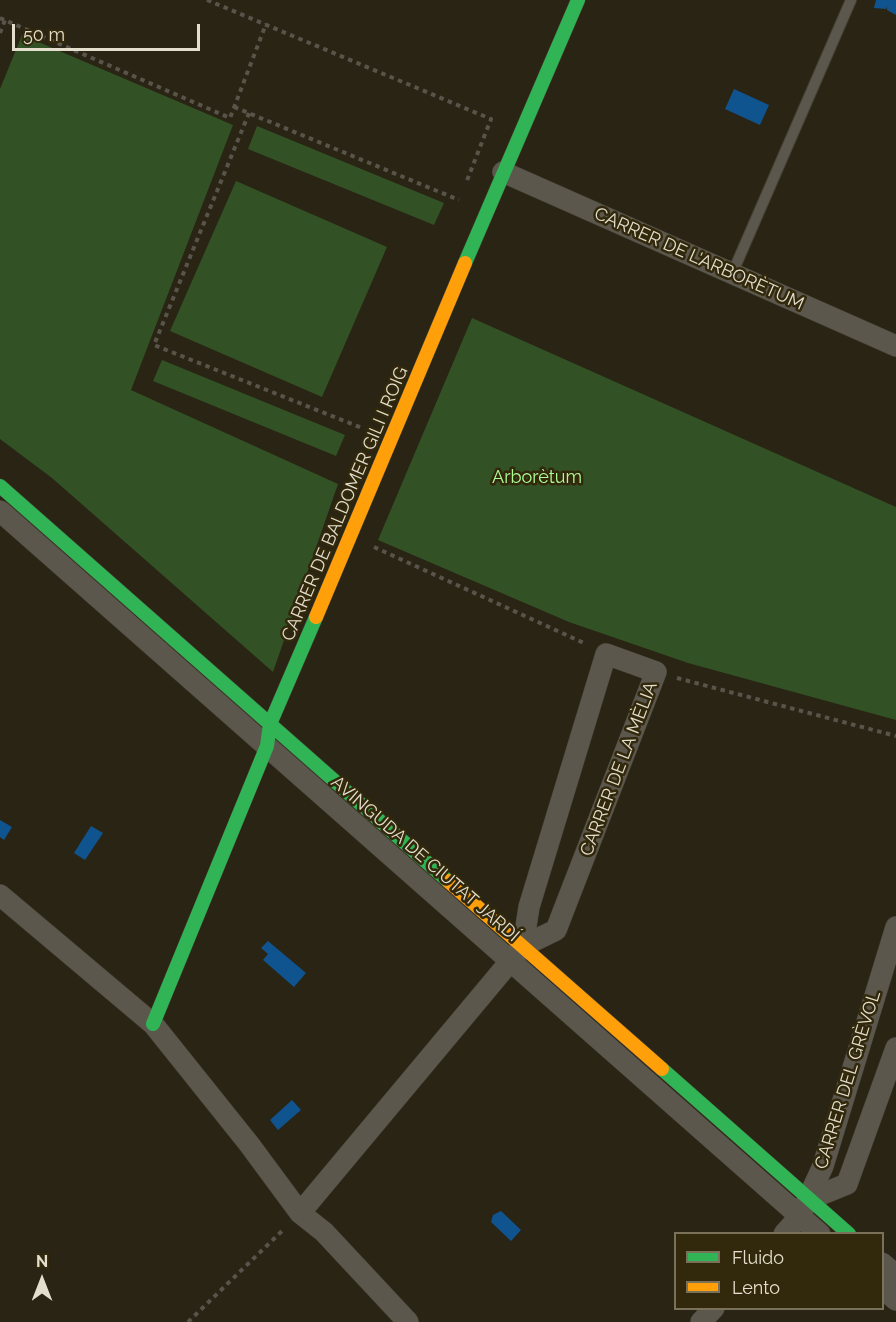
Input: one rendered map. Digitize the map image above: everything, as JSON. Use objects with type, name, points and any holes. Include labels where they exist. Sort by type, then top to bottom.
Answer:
[{"type":"street","name":"CARRER DE BALDOMER GILI I ROIG","points":[[153,1024],[267,746],[270,724],[352,537],[503,172],[578,0]]},
{"type":"street","name":"CARRER DE L'ARBORÈTUM","points":[[503,172],[896,346]]},
{"type":"street","name":"AVINGUDA DE CIUTAT JARDÍ","points":[[0,486],[270,724],[517,954]]},
{"type":"street","name":"AVINGUDA DE CIUTAT JARDÍ","points":[[0,511],[267,746],[517,954],[805,1207],[847,1232]]},
{"type":"street","name":"CARRER DE LA MÈLIA","points":[[300,1213],[517,954],[556,930],[656,672],[606,654],[529,907],[517,954]]},
{"type":"street","points":[[0,895],[153,1024],[249,1144],[300,1213],[324,1232],[408,1322]]},
{"type":"street","name":"CARRER DEL GRÈVOL","points":[[785,1232],[805,1207],[823,1166],[896,927]]},
{"type":"street","name":"CARRER DEL GRÈVOL","points":[[805,1207],[847,1184],[896,1048]]},
{"type":"street","name":"AVINGUDA DE CIUTAT JARDÍ","points":[[805,1207],[819,1232]]},
{"type":"street","points":[[884,1265],[896,1275]]},
{"type":"street","points":[[884,1290],[896,1300]]},
{"type":"street","points":[[701,1322],[712,1310]]},
{"type":"lane","points":[[732,274],[850,0]]},
{"type":"path","points":[[207,0],[491,119],[456,209]]},
{"type":"path","points":[[0,18],[230,118],[266,24]]},
{"type":"path","points":[[0,33],[5,20]]},
{"type":"path","points":[[234,107],[459,200]]},
{"type":"path","points":[[249,113],[154,345],[362,428]]},
{"type":"path","points":[[352,537],[606,654]]},
{"type":"path","points":[[656,672],[896,736]]},
{"type":"path","points":[[188,1322],[300,1213]]},
{"type":"green space","points":[[22,35],[233,125],[131,390],[338,484],[273,672],[52,478],[0,439],[0,89]]},
{"type":"green space","points":[[257,126],[444,203],[434,225],[248,149]]},
{"type":"green space","points":[[236,181],[387,247],[322,397],[170,331]]},
{"type":"green space","name":"Arborètum","points":[[472,318],[896,507],[896,720],[688,663],[569,622],[378,540]]},
{"type":"green space","points":[[162,360],[345,435],[336,456],[153,381]]},
{"type":"water","points":[[876,0],[896,0],[896,15],[887,10],[887,6],[886,9],[874,8]]},
{"type":"water","points":[[734,89],[769,105],[760,125],[725,109]]},
{"type":"water","points":[[0,820],[12,827],[4,840],[0,837]]},
{"type":"water","points":[[91,826],[103,833],[85,860],[74,853]]},
{"type":"water","points":[[268,941],[306,973],[294,987],[263,960],[268,954],[261,948]]},
{"type":"water","points":[[292,1100],[301,1110],[278,1130],[270,1120]]},
{"type":"water","points":[[501,1211],[521,1230],[511,1241],[491,1222],[493,1215]]},
{"type":"traffic: fast","points":[[465,263],[578,0]]},
{"type":"traffic: fast","points":[[0,486],[448,881]]},
{"type":"traffic: fast","points":[[153,1024],[267,746],[270,724],[316,617]]},
{"type":"traffic: fast","points":[[662,1069],[847,1232]]},
{"type":"traffic: slow","points":[[316,617],[465,263]]},
{"type":"traffic: slow","points":[[448,881],[662,1069]]}]
